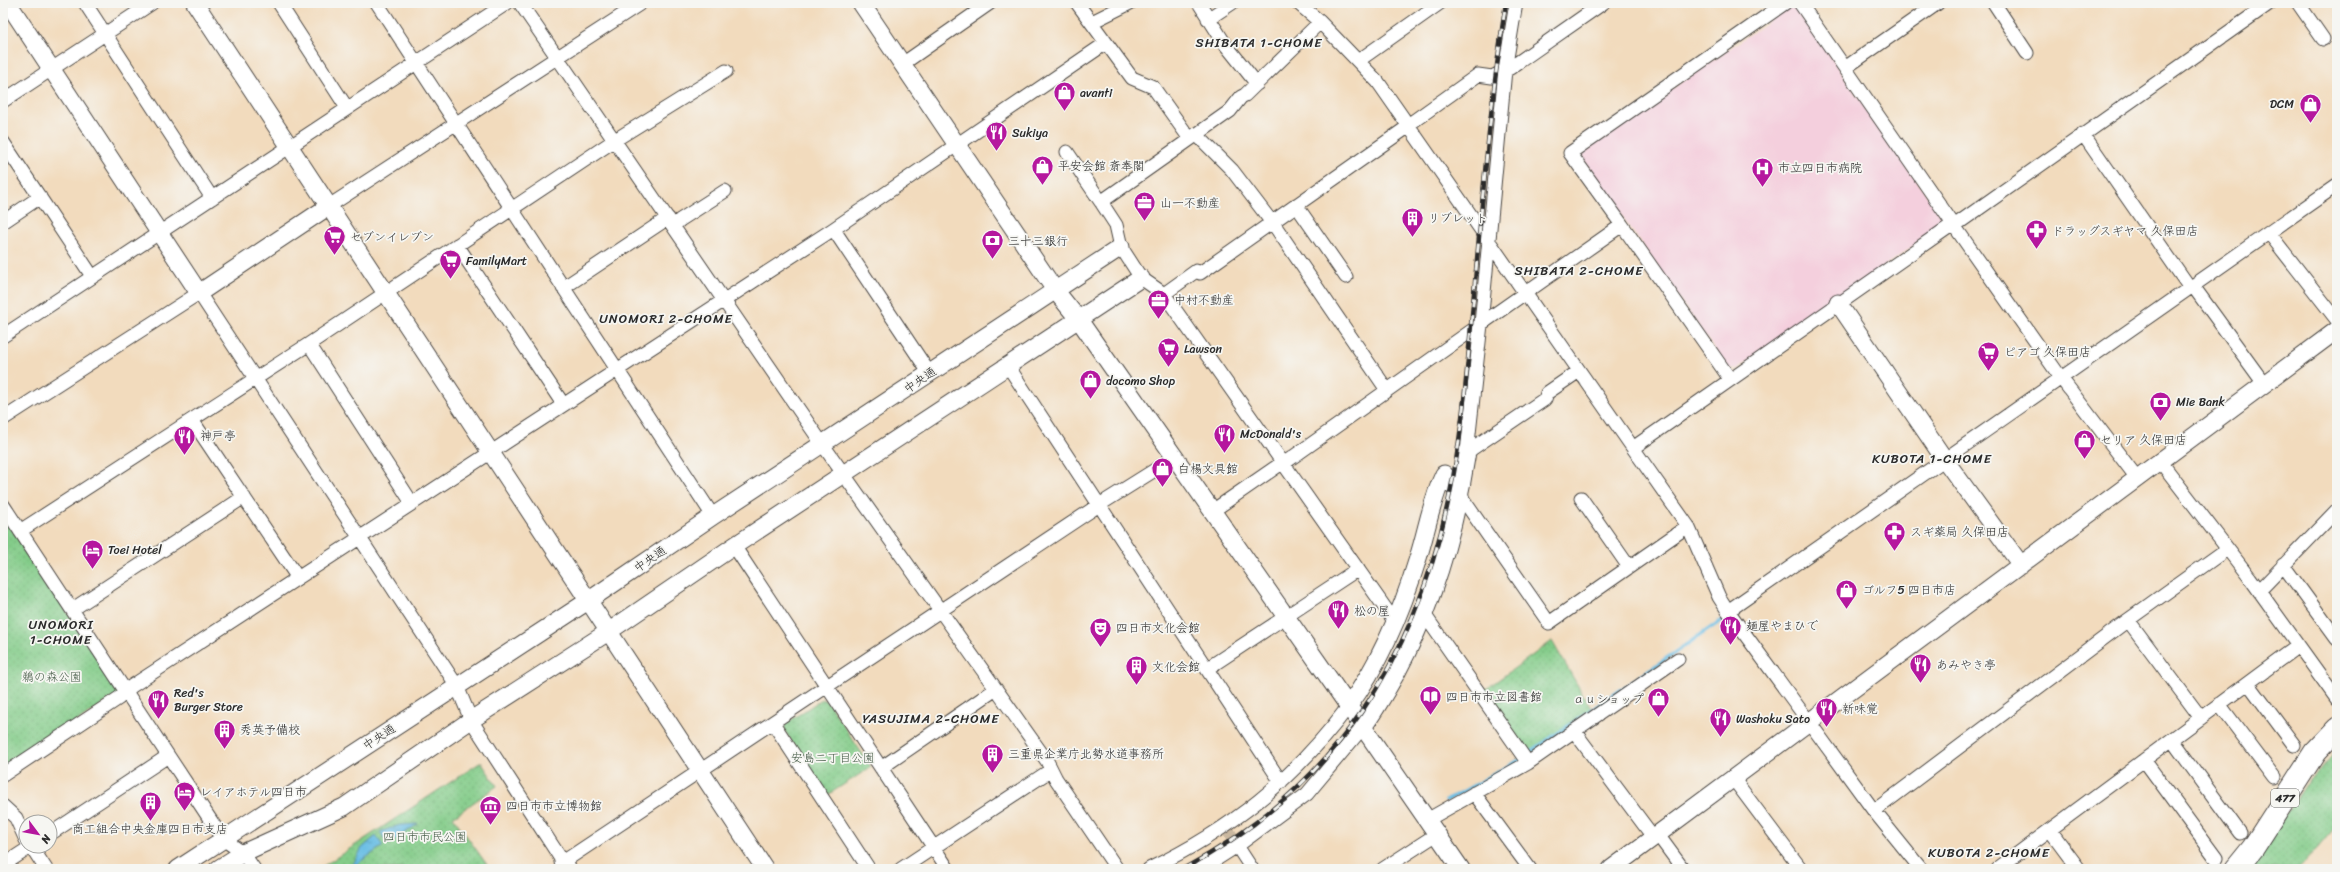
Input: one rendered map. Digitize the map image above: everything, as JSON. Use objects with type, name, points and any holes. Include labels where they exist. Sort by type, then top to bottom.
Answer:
[{"type":"highway","name":"477","points":[[2236,869],[2253,848],[2315,752],[2337,729]]},
{"type":"street","points":[[8,3],[457,686],[471,720],[566,865],[700,771],[942,612],[1099,506],[1174,458]]},
{"type":"street","points":[[85,3],[212,198]]},
{"type":"street","points":[[3,101],[152,3]]},
{"type":"street","points":[[195,3],[290,146],[490,454],[765,869]]},
{"type":"street","points":[[278,3],[348,108]]},
{"type":"street","points":[[377,3],[713,516]]},
{"type":"street","points":[[3,336],[158,232],[507,3]]},
{"type":"street","points":[[520,3],[823,444],[996,690],[1117,869]]},
{"type":"street","points":[[3,419],[199,293],[329,206],[641,3]]},
{"type":"street","points":[[860,3],[1055,290],[1079,320],[1211,512],[1461,869]]},
{"type":"street","points":[[901,65],[990,3]]},
{"type":"street","points":[[1077,3],[1132,78],[1153,86],[1193,136],[1232,170],[1271,223],[1387,390]]},
{"type":"street","points":[[1092,22],[1130,3]]},
{"type":"street","points":[[1199,3],[1225,44],[1257,84]]},
{"type":"street","points":[[1208,19],[1232,3]]},
{"type":"street","points":[[1298,3],[1320,22],[1378,82],[1409,125],[1688,526],[1719,596],[1728,611],[1874,811],[1921,869]]},
{"type":"street","points":[[1358,61],[1440,3]]},
{"type":"street","points":[[1201,869],[1237,846],[1307,794],[1363,727],[1372,715],[1408,652],[1442,570],[1460,495],[1467,452],[1506,70],[1516,3]]},
{"type":"street","points":[[1164,294],[1196,271],[1200,273],[1478,75],[1492,77],[1506,70],[1603,3]]},
{"type":"street","points":[[1730,379],[1570,153],[1785,3]]},
{"type":"street","points":[[1800,3],[1953,225],[2062,378],[2137,478]]},
{"type":"street","points":[[1845,68],[1938,3]]},
{"type":"street","points":[[1994,3],[2027,53]]},
{"type":"street","points":[[1634,448],[1838,303],[1953,225],[2270,3]]},
{"type":"street","points":[[2298,3],[2323,39]]},
{"type":"street","points":[[1101,202],[1230,110],[1241,97],[1257,84],[1320,22]]},
{"type":"street","points":[[3,775],[126,691],[360,539],[412,503],[490,454],[563,404],[618,370],[724,299],[832,230],[1106,43]]},
{"type":"street","points":[[20,531],[309,344],[615,140],[726,71]]},
{"type":"street","points":[[2083,134],[2191,287],[2265,385]]},
{"type":"street","points":[[3,142],[92,276]]},
{"type":"street","points":[[1067,152],[1116,225],[1121,247],[1141,278],[1164,294],[1395,622]]},
{"type":"street","points":[[1728,611],[2337,185]]},
{"type":"street","points":[[564,288],[671,222],[680,220],[725,190]]},
{"type":"street","points":[[3,222],[40,197]]},
{"type":"street","points":[[1296,205],[1346,277]]},
{"type":"street","points":[[1211,512],[1283,464],[1622,225]]},
{"type":"street","points":[[832,230],[836,233],[930,374]]},
{"type":"street","points":[[2268,233],[2337,320]]},
{"type":"street","points":[[457,245],[563,404]]},
{"type":"street","name":"中央通","points":[[178,869],[588,601],[713,516],[1121,247]]},
{"type":"street","points":[[218,869],[243,853],[344,807],[471,720],[608,632],[734,546],[845,475],[1141,278]]},
{"type":"street","points":[[1838,303],[1945,460],[2021,565]]},
{"type":"street","points":[[1611,869],[2137,478],[2265,385],[2337,330]]},
{"type":"street","points":[[309,344],[412,503]]},
{"type":"street","points":[[1008,366],[1099,506],[1208,668],[1281,782]]},
{"type":"street","points":[[1467,452],[1545,399],[1547,393],[1579,370]]},
{"type":"street","points":[[192,420],[298,578]]},
{"type":"street","points":[[2160,462],[2259,591],[2337,699]]},
{"type":"street","points":[[1148,869],[1191,849],[1226,827],[1281,782],[1320,743],[1348,707],[1370,672],[1395,622],[1418,559],[1435,493],[1444,474],[1549,623],[1688,526]]},
{"type":"street","points":[[72,609],[244,497]]},
{"type":"street","points":[[1581,498],[1629,567]]},
{"type":"street","points":[[3,505],[223,839],[243,853],[254,869]]},
{"type":"street","points":[[2259,591],[2337,510]]},
{"type":"street","points":[[734,546],[948,869]]},
{"type":"street","points":[[1874,811],[2128,620],[2227,549]]},
{"type":"street","points":[[2284,565],[2337,639]]},
{"type":"street","points":[[1208,668],[1358,568]]},
{"type":"street","points":[[1424,614],[1525,759]]},
{"type":"street","points":[[2128,620],[2201,718]]},
{"type":"street","points":[[2002,867],[2298,646]]},
{"type":"street","points":[[1427,820],[1474,793],[1525,759],[1574,731],[1678,659]]},
{"type":"street","points":[[2248,683],[2294,745]]},
{"type":"street","points":[[880,768],[996,690]]},
{"type":"street","points":[[2219,704],[2274,777]]},
{"type":"street","points":[[774,723],[869,869]]},
{"type":"street","points":[[1574,731],[1683,869]]},
{"type":"street","points":[[2172,740],[2240,833]]},
{"type":"street","points":[[58,829],[168,756]]},
{"type":"street","points":[[2144,760],[2216,858]]},
{"type":"street","points":[[901,869],[1051,770]]},
{"type":"street","points":[[1732,778],[1801,869]]},
{"type":"street","points":[[1474,793],[1530,869]]},
{"type":"street","points":[[3,806],[16,818],[18,822]]},
{"type":"street","points":[[2050,830],[2078,869]]},
{"type":"street","points":[[1383,869],[1437,834]]},
{"type":"street","points":[[1237,846],[1252,869]]},
{"type":"street","points":[[3,865],[20,854]]},
{"type":"street","points":[[37,854],[46,869]]},
{"type":"shaded area","name":"市立四日市病院","points":[[1789,7],[1798,9],[1943,218],[1942,226],[1737,369],[1728,369],[1582,158],[1583,151]]},
{"type":"green space","name":"鵜の森公園","points":[[3,515],[118,689],[117,695],[3,771]]},
{"type":"green space","points":[[1552,641],[1593,712],[1530,756],[1483,691]]},
{"type":"green space","name":"安島二丁目公園","points":[[822,699],[828,702],[871,767],[826,796],[784,730],[785,724]]},
{"type":"green space","points":[[2337,749],[2337,825],[2300,869],[2248,869],[2305,786]]},
{"type":"green space","name":"四日市市民公園","points":[[481,762],[497,786],[453,817],[490,869],[319,869]]},
{"type":"water","points":[[418,824],[388,844],[380,832],[400,825]]},
{"type":"water","points":[[376,836],[383,846],[351,868],[362,848]]},
{"type":"waterway","points":[[1526,755],[1725,618]]},
{"type":"waterway","points":[[1446,801],[1521,759]]},
{"type":"tunnel","points":[[1226,827],[1237,846]]},
{"type":"railway","points":[[1183,869],[1237,836],[1284,799],[1325,758],[1361,713],[1391,664],[1415,610],[1435,553],[1450,493],[1458,446],[1467,375],[1491,115],[1506,3]]},
{"type":"place","name":"avanti","points":[[1065,112]]},
{"type":"place","name":"DCM","points":[[2310,124]]},
{"type":"place","name":"Sukiya","points":[[997,152]]},
{"type":"place","name":"平安会館 斎奉閣","points":[[1042,186]]},
{"type":"place","name":"市立四日市病院","points":[[1762,188]]},
{"type":"place","name":"山一不動産","points":[[1144,222]]},
{"type":"place","name":"リブレット","points":[[1413,238]]},
{"type":"place","name":"ドラッグスギヤマ 久保田店","points":[[2037,250]]},
{"type":"place","name":"セブンイレブン","points":[[334,256]]},
{"type":"place","name":"三十三銀行","points":[[992,260]]},
{"type":"place","name":"FamilyMart","points":[[451,280]]},
{"type":"place","name":"中村不動産","points":[[1159,320]]},
{"type":"place","name":"Lawson","points":[[1169,368]]},
{"type":"place","name":"ピアゴ 久保田店","points":[[1989,372]]},
{"type":"place","name":"docomo Shop","points":[[1091,400]]},
{"type":"place","name":"Mie Bank","points":[[2161,422]]},
{"type":"place","name":"McDonald's","points":[[1224,454]]},
{"type":"place","name":"神戸亭","points":[[185,456]]},
{"type":"place","name":"セリア 久保田店","points":[[2085,460]]},
{"type":"place","name":"白楊文具館","points":[[1163,488]]},
{"type":"place","name":"スギ薬局 久保田店","points":[[1895,552]]},
{"type":"place","name":"Toei Hotel","points":[[92,570]]},
{"type":"place","name":"ゴルフ5 四日市店","points":[[1847,610]]},
{"type":"place","name":"松の屋","points":[[1338,630]]},
{"type":"place","name":"麺屋やまひで","points":[[1731,646]]},
{"type":"place","name":"四日市文化会館","points":[[1101,648]]},
{"type":"place","name":"あみやき亭","points":[[1920,684]]},
{"type":"place","name":"文化会館","points":[[1136,686]]},
{"type":"place","name":"四日市市立図書館","points":[[1431,716]]},
{"type":"place","name":"ａｕショップ","points":[[1659,718]]},
{"type":"place","name":"Red's Burger Store","points":[[158,720]]},
{"type":"place","name":"新味覚","points":[[1826,728]]},
{"type":"place","name":"Washoku Sato","points":[[1721,738]]},
{"type":"place","name":"秀英予備校","points":[[224,750]]},
{"type":"place","name":"三重県企業庁北勢水道事務所","points":[[993,774]]},
{"type":"place","name":"レイアホテル四日市","points":[[184,812]]},
{"type":"place","name":"商工組合中央金庫四日市支店","points":[[150,822]]},
{"type":"place","name":"四日市市立博物館","points":[[491,826]]},
{"type":"district","name":"SHIBATA 1-CHOME","points":[[1259,42]]},
{"type":"district","name":"SHIBATA 2-CHOME","points":[[1579,270]]},
{"type":"district","name":"UNOMORI 2-CHOME","points":[[666,318]]},
{"type":"district","name":"KUBOTA 1-CHOME","points":[[1932,458]]},
{"type":"district","name":"UNOMORI 1-CHOME","points":[[61,632]]},
{"type":"district","name":"YASUJIMA 2-CHOME","points":[[931,718]]},
{"type":"district","name":"KUBOTA 2-CHOME","points":[[1989,852]]}]
